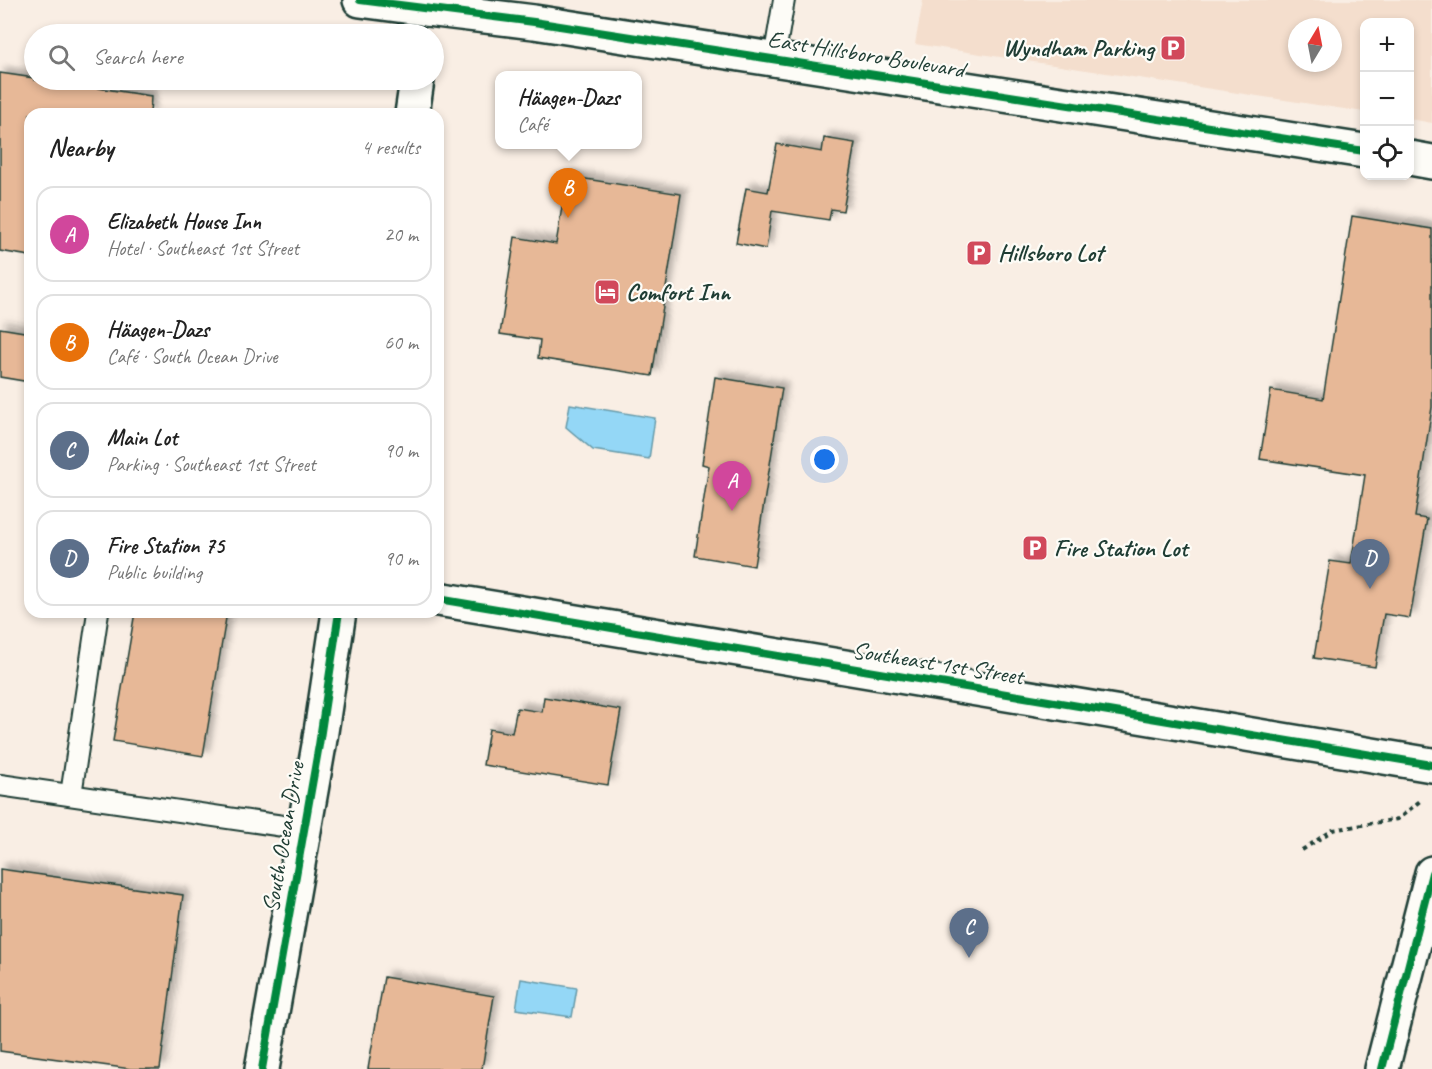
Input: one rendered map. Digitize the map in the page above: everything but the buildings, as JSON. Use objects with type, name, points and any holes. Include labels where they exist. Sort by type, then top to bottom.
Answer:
[{"type":"street","name":"East Hillsboro Boulevard","points":[[360,0],[426,14],[534,22],[1360,150]]},
{"type":"street","points":[[413,108],[416,90]]},
{"type":"street","points":[[1414,159],[1432,162]]},
{"type":"street","name":"Southeast 1st Street","points":[[444,600],[1432,765]]},
{"type":"street","name":"South Ocean Drive","points":[[262,1069],[319,745],[338,618]]},
{"type":"street","points":[[1382,1069],[1432,873]]},
{"type":"lane","points":[[774,59],[784,0]]},
{"type":"lane","points":[[71,795],[97,618]]},
{"type":"lane","points":[[0,784],[304,829]]},
{"type":"path","points":[[1302,850],[1333,830],[1398,819],[1424,798]]},
{"type":"shaded area","name":"Wyndham Parking","points":[[923,0],[1432,0],[1432,123],[1414,120],[1414,18],[1360,18],[1360,111],[915,44]]},
{"type":"water","points":[[570,404],[655,418],[649,459],[593,450],[566,427]]},
{"type":"water","points":[[521,979],[577,988],[572,1017],[516,1009]]},
{"type":"cycle path","points":[[360,0],[534,22],[1360,150]]},
{"type":"cycle path","points":[[444,600],[1432,765]]},
{"type":"cycle path","points":[[262,1069],[319,745],[338,618]]},
{"type":"cycle path","points":[[1382,1069],[1432,873]]},
{"type":"place","name":"Wyndham Parking","points":[[1173,48]]},
{"type":"place","name":"Häagen-Dazs","points":[[568,218]]},
{"type":"place","name":"Hillsboro Lot","points":[[979,253]]},
{"type":"place","name":"Comfort Inn","points":[[607,292]]},
{"type":"place","name":"Elizabeth House Inn","points":[[732,511]]},
{"type":"place","name":"Fire Station Lot","points":[[1035,548]]},
{"type":"place","name":"Fire Station 75","points":[[1370,589]]},
{"type":"place","name":"Main Lot","points":[[969,958]]}]
